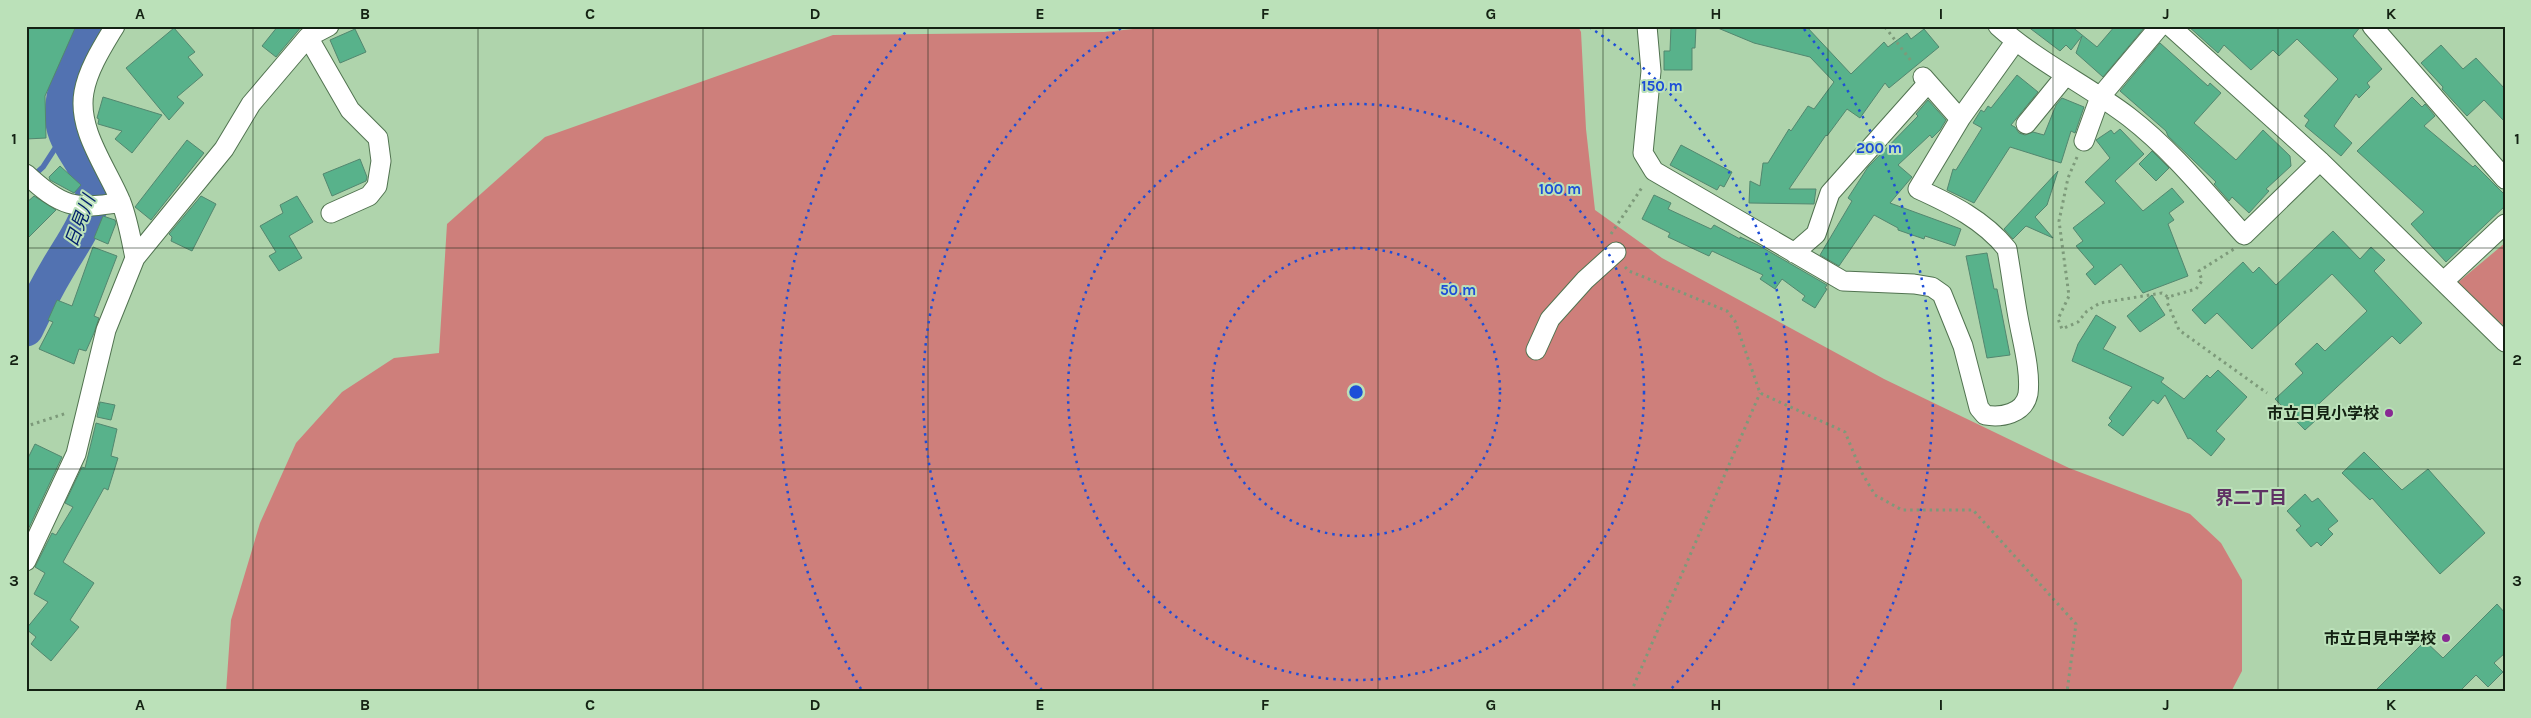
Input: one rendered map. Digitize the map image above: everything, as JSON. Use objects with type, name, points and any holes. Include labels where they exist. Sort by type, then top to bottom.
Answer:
[{"type":"street","points":[[115,26],[91,73],[84,91],[83,106],[85,122],[121,202],[135,258]]},
{"type":"street","points":[[26,561],[76,454],[106,330],[135,258],[224,149],[251,104],[308,37],[329,26]]},
{"type":"street","points":[[1647,26],[1651,72],[1643,153],[1654,171],[1843,281],[1914,284],[1932,287],[1942,294],[1963,346],[1980,408],[1985,415],[1993,417],[2014,412],[2023,404],[2028,394],[2025,355],[2007,249],[1998,238],[1978,222],[1950,204],[1918,190],[1960,119],[2015,42]]},
{"type":"street","points":[[1998,26],[2015,42],[2100,97],[2160,142],[2244,235],[2320,161]]},
{"type":"street","points":[[2084,140],[2100,97],[2160,26]]},
{"type":"street","points":[[2170,26],[2320,161],[2505,342]]},
{"type":"street","points":[[2372,26],[2505,178]]},
{"type":"street","points":[[308,37],[350,110],[378,138],[381,161],[377,186],[369,196],[331,213]]},
{"type":"street","points":[[2026,124],[2066,75]]},
{"type":"street","points":[[1794,253],[1816,234],[1830,193],[1926,80],[1960,119]]},
{"type":"street","points":[[32,179],[68,204],[101,206],[121,202]]},
{"type":"street","points":[[2444,281],[2505,224]]},
{"type":"street","points":[[1536,350],[1550,319],[1585,280],[1616,252]]},
{"type":"path","points":[[1885,27],[1926,80]]},
{"type":"path","points":[[2084,140],[2068,178],[2059,221],[2069,296],[2058,319],[2062,329],[2078,322],[2087,311],[2100,303],[2162,292],[2168,297]]},
{"type":"path","points":[[1631,692],[1760,393],[1735,321],[1728,311],[1629,271],[1610,241],[1611,232],[1654,171]]},
{"type":"path","points":[[2168,297],[2196,289],[2202,281],[2199,271],[2240,246],[2244,235]]},
{"type":"path","points":[[2168,297],[2167,302],[2179,330],[2267,393]]},
{"type":"path","points":[[1760,393],[1845,432],[1862,473],[1875,495],[1902,510],[1973,510],[2076,624],[2067,692]]},
{"type":"path","points":[[26,429],[30,425],[69,412],[90,397]]},
{"type":"shaded area","points":[[1162,26],[1578,26],[1581,32],[1586,129],[1595,210],[1662,258],[1884,379],[2069,468],[2190,514],[2221,543],[2242,580],[2242,671],[2231,692],[226,692],[231,620],[260,523],[296,443],[342,392],[394,358],[439,353],[447,224],[545,137],[833,35],[1104,32]]},
{"type":"shaded area","points":[[2505,243],[2505,327],[2456,284]]},
{"type":"building","points":[[26,26],[76,26],[45,96],[46,138],[26,139]]},
{"type":"building","points":[[278,26],[302,26],[276,57],[262,46]]},
{"type":"building","points":[[1671,26],[1696,26],[1695,48],[1692,48],[1692,70],[1664,70],[1664,51],[1670,51]]},
{"type":"building","points":[[1713,26],[1806,26],[1851,74],[1884,42],[1888,47],[1907,33],[1911,39],[1924,29],[1939,47],[1889,88],[1885,83],[1860,118],[1847,109],[1826,135],[1789,189],[1816,189],[1814,204],[1749,203],[1750,181],[1760,186],[1763,163],[1768,163],[1789,129],[1791,131],[1808,106],[1814,109],[1834,82],[1810,57],[1754,43]]},
{"type":"building","points":[[2027,26],[2071,26],[2097,47],[2115,26],[2144,28],[2103,77],[2076,53],[2082,36],[2071,50],[2066,45],[2060,51]]},
{"type":"building","points":[[2188,26],[2361,26],[2353,36],[2382,69],[2367,83],[2370,87],[2359,98],[2356,94],[2334,126],[2352,143],[2341,156],[2305,126],[2309,120],[2304,116],[2338,79],[2297,39],[2279,56],[2273,50],[2251,70],[2224,45],[2218,53]]},
{"type":"building","points":[[174,28],[195,52],[188,57],[203,75],[177,97],[184,103],[169,120],[126,68]]},
{"type":"building","points":[[355,29],[366,52],[340,63],[330,40]]},
{"type":"building","points":[[2160,43],[2208,86],[2210,83],[2221,93],[2194,123],[2236,160],[2263,130],[2290,156],[2291,166],[2266,189],[2269,191],[2249,213],[2232,197],[2229,201],[2214,184],[2216,182],[2168,136],[2166,131],[2120,91]]},
{"type":"building","points":[[2441,45],[2463,69],[2476,58],[2505,89],[2505,122],[2484,100],[2467,116],[2442,89],[2443,87],[2421,63]]},
{"type":"building","points":[[2017,75],[2038,92],[2011,125],[2019,133],[2025,135],[2033,132],[2044,135],[2056,105],[2062,98],[2084,107],[2075,133],[2071,131],[2061,163],[2010,147],[1974,203],[1947,190],[1953,169],[1956,170],[1982,128],[1973,123],[1981,110],[1984,112],[1988,106],[1991,108]]},
{"type":"building","points":[[103,97],[162,115],[132,153],[115,139],[122,131],[98,124],[99,119],[97,118]]},
{"type":"building","points":[[2412,97],[2422,107],[2425,104],[2435,116],[2424,126],[2473,167],[2475,165],[2505,195],[2505,206],[2446,262],[2411,224],[2424,212],[2357,151]]},
{"type":"building","points":[[1928,100],[1946,120],[1932,138],[1930,135],[1898,165],[1912,177],[1890,203],[1961,229],[1955,246],[1925,236],[1924,239],[1898,230],[1898,228],[1874,215],[1839,266],[1820,255],[1852,201],[1848,198],[1868,167],[1918,116],[1916,114]]},
{"type":"building","points":[[2120,129],[2144,154],[2115,181],[2143,211],[2172,188],[2184,202],[2169,213],[2174,220],[2168,224],[2188,276],[2143,293],[2121,264],[2095,285],[2086,274],[2094,267],[2076,246],[2083,241],[2073,228],[2105,203],[2085,182],[2110,158],[2096,140],[2111,130],[2114,134]]},
{"type":"building","points":[[187,140],[204,153],[151,220],[135,207]]},
{"type":"building","points":[[1681,145],[1732,172],[1724,187],[1720,185],[1717,190],[1670,165]]},
{"type":"building","points":[[2152,151],[2169,168],[2156,181],[2139,164]]},
{"type":"building","points":[[360,159],[367,177],[366,181],[332,196],[323,174]]},
{"type":"building","points":[[60,166],[81,185],[74,193],[50,180],[49,177]]},
{"type":"building","points":[[2058,171],[2047,205],[2035,217],[2053,238],[2026,226],[2013,239],[2004,229]]},
{"type":"building","points":[[1654,195],[1671,203],[1668,209],[1711,229],[1714,225],[1740,239],[1740,237],[1758,245],[1827,285],[1825,288],[1827,289],[1815,308],[1802,300],[1805,296],[1782,279],[1775,289],[1760,279],[1763,275],[1712,251],[1709,256],[1668,237],[1670,233],[1642,219]]},
{"type":"building","points":[[34,196],[56,210],[26,240],[26,203]]},
{"type":"building","points":[[201,196],[216,204],[192,251],[171,241],[172,237],[169,234]]},
{"type":"building","points":[[297,196],[313,222],[289,236],[302,258],[279,271],[269,256],[276,252],[260,226],[283,213],[280,205]]},
{"type":"building","points":[[103,216],[115,220],[116,223],[108,244],[94,238]]},
{"type":"building","points":[[2333,231],[2360,259],[2371,247],[2385,260],[2374,271],[2422,323],[2400,344],[2392,336],[2309,413],[2316,420],[2305,430],[2275,399],[2303,373],[2295,364],[2317,343],[2325,351],[2367,311],[2332,274],[2252,349],[2217,313],[2205,324],[2192,310],[2243,262],[2253,273],[2259,267],[2276,285]]},
{"type":"building","points":[[93,247],[117,256],[94,316],[99,318],[94,333],[86,351],[79,349],[74,364],[39,349],[53,322],[48,320],[57,300],[72,306]]},
{"type":"building","points":[[1987,253],[1994,289],[1997,289],[2010,355],[1987,358],[1966,256]]},
{"type":"building","points":[[2152,295],[2165,315],[2140,332],[2127,316]]},
{"type":"building","points":[[2096,315],[2116,327],[2103,349],[2164,378],[2161,382],[2184,399],[2207,375],[2210,378],[2218,370],[2247,397],[2216,431],[2225,439],[2211,456],[2190,438],[2188,439],[2165,395],[2158,404],[2153,400],[2123,436],[2108,425],[2112,421],[2109,418],[2132,387],[2072,361],[2078,344]]},
{"type":"building","points":[[100,402],[115,405],[111,420],[97,417]]},
{"type":"building","points":[[96,423],[117,429],[111,456],[118,458],[108,490],[104,488],[63,562],[94,583],[70,620],[79,627],[51,661],[31,644],[36,637],[26,629],[48,602],[34,594],[45,573],[35,567],[52,533],[56,535],[73,507],[65,503],[82,467],[85,468]]},
{"type":"building","points":[[35,444],[62,457],[26,534],[26,462]]},
{"type":"building","points":[[2364,452],[2402,490],[2428,469],[2485,533],[2440,574],[2372,498],[2370,500],[2342,473]]},
{"type":"building","points":[[2305,494],[2312,502],[2318,498],[2338,521],[2328,529],[2333,534],[2321,546],[2317,542],[2311,547],[2296,530],[2301,526],[2287,511]]},
{"type":"building","points":[[2497,604],[2505,613],[2505,653],[2494,663],[2503,672],[2488,687],[2476,675],[2459,692],[2374,692],[2425,641],[2443,658]]},
{"type":"waterway","name":"日見川","points":[[26,329],[90,209],[93,191],[91,182],[66,134],[63,121],[63,107],[69,78],[81,50],[95,26]]},
{"type":"waterway","points":[[33,176],[43,167],[65,133]]},
{"type":"place","name":"市立日見小学校","points":[[2389,413]]},
{"type":"place","name":"市立日見中学校","points":[[2446,638]]},
{"type":"district","name":"界二丁目","points":[[2251,498]]}]
